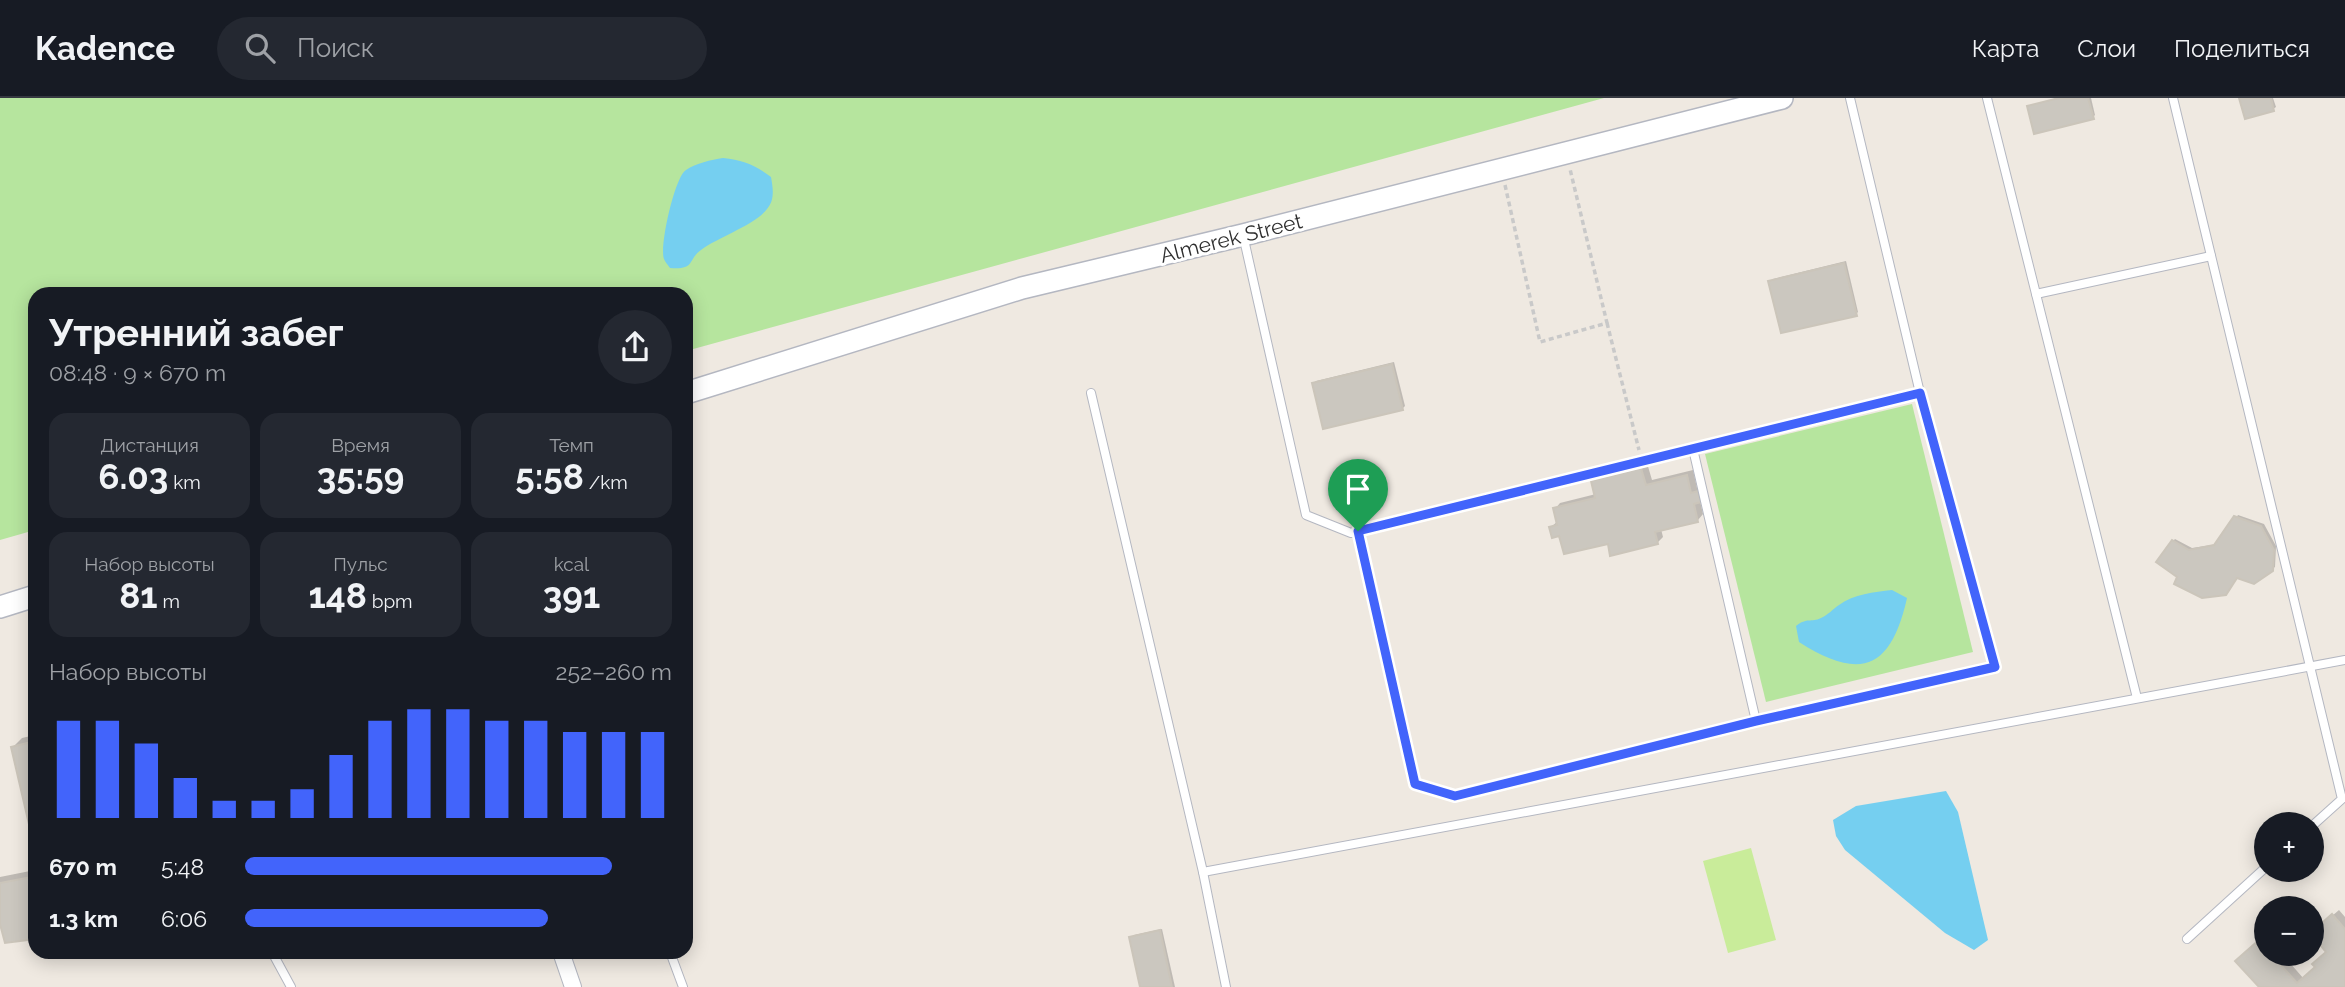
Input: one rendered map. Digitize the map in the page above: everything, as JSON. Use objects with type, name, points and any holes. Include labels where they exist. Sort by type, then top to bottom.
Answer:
[{"type":"street","name":"Almerek Street","points":[[693,391],[1022,288],[1243,235],[1782,98]]},
{"type":"street","points":[[0,607],[28,598]]},
{"type":"street","points":[[563,959],[573,987]]},
{"type":"lane","points":[[1358,531],[1415,784],[1455,796],[1756,721],[1995,667],[1920,393],[1850,98]]},
{"type":"lane","points":[[1987,98],[2137,698]]},
{"type":"lane","points":[[2173,98],[2342,799],[2324,815]]},
{"type":"lane","points":[[1243,235],[1306,515],[1351,533],[1920,393]]},
{"type":"lane","points":[[2036,294],[2211,256]]},
{"type":"lane","points":[[1091,393],[1203,873],[1226,987]]},
{"type":"lane","points":[[1693,449],[1756,721]]},
{"type":"lane","points":[[1203,873],[2345,660]]},
{"type":"lane","points":[[2187,939],[2254,878]]},
{"type":"lane","points":[[276,959],[291,987]]},
{"type":"lane","points":[[672,959],[682,987]]},
{"type":"path","points":[[1567,153],[1643,462]]},
{"type":"path","points":[[1502,169],[1540,342],[1607,323]]},
{"type":"green space","points":[[0,98],[1604,98],[693,349],[693,287],[28,287],[28,532],[0,540]]},
{"type":"green space","points":[[1912,404],[1973,652],[1766,702],[1705,454]]},
{"type":"green space","points":[[1751,848],[1776,940],[1728,953],[1703,861]]},
{"type":"water","points":[[723,158],[748,164],[771,177],[773,194],[770,205],[754,220],[701,250],[688,266],[670,268],[663,252],[669,212],[677,185],[686,170],[694,165]]},
{"type":"water","points":[[1892,590],[1907,598],[1900,622],[1892,641],[1882,654],[1870,662],[1839,662],[1799,642],[1796,626],[1800,623],[1821,618],[1851,598]]},
{"type":"water","points":[[1946,791],[1958,812],[1988,940],[1974,950],[1945,933],[1845,850],[1836,836],[1833,820],[1856,806]]},
{"type":"building","points":[[2059,98],[2088,98],[2094,119],[2034,134],[2027,106]]},
{"type":"building","points":[[2239,98],[2271,98],[2274,111],[2245,119]]},
{"type":"building","points":[[1844,263],[1857,316],[1781,333],[1768,281]]},
{"type":"building","points":[[1392,364],[1403,410],[1323,429],[1312,383]]},
{"type":"building","points":[[1641,468],[1646,485],[1687,475],[1691,493],[1698,491],[1701,502],[1694,504],[1698,522],[1655,532],[1658,544],[1610,556],[1608,544],[1564,554],[1559,536],[1552,538],[1549,527],[1557,525],[1553,508],[1595,498],[1591,481]]},
{"type":"building","points":[[2234,516],[2261,526],[2274,550],[2273,571],[2254,584],[2237,578],[2226,595],[2202,598],[2174,584],[2177,577],[2156,562],[2172,540],[2189,550],[2214,545]]},
{"type":"building","points":[[28,743],[28,820],[11,747]]},
{"type":"building","points":[[28,878],[28,940],[5,943],[0,924],[0,883]]},
{"type":"building","points":[[2332,914],[2345,929],[2345,987],[2259,987],[2235,961],[2254,944],[2254,966],[2282,966],[2297,983],[2314,966],[2324,966],[2324,921]]},
{"type":"building","points":[[1160,930],[1172,987],[1140,987],[1129,937]]},
{"type":"route","points":[[1920,393],[1995,667],[1756,721],[1455,796],[1415,784],[1358,531],[1920,393]]}]
